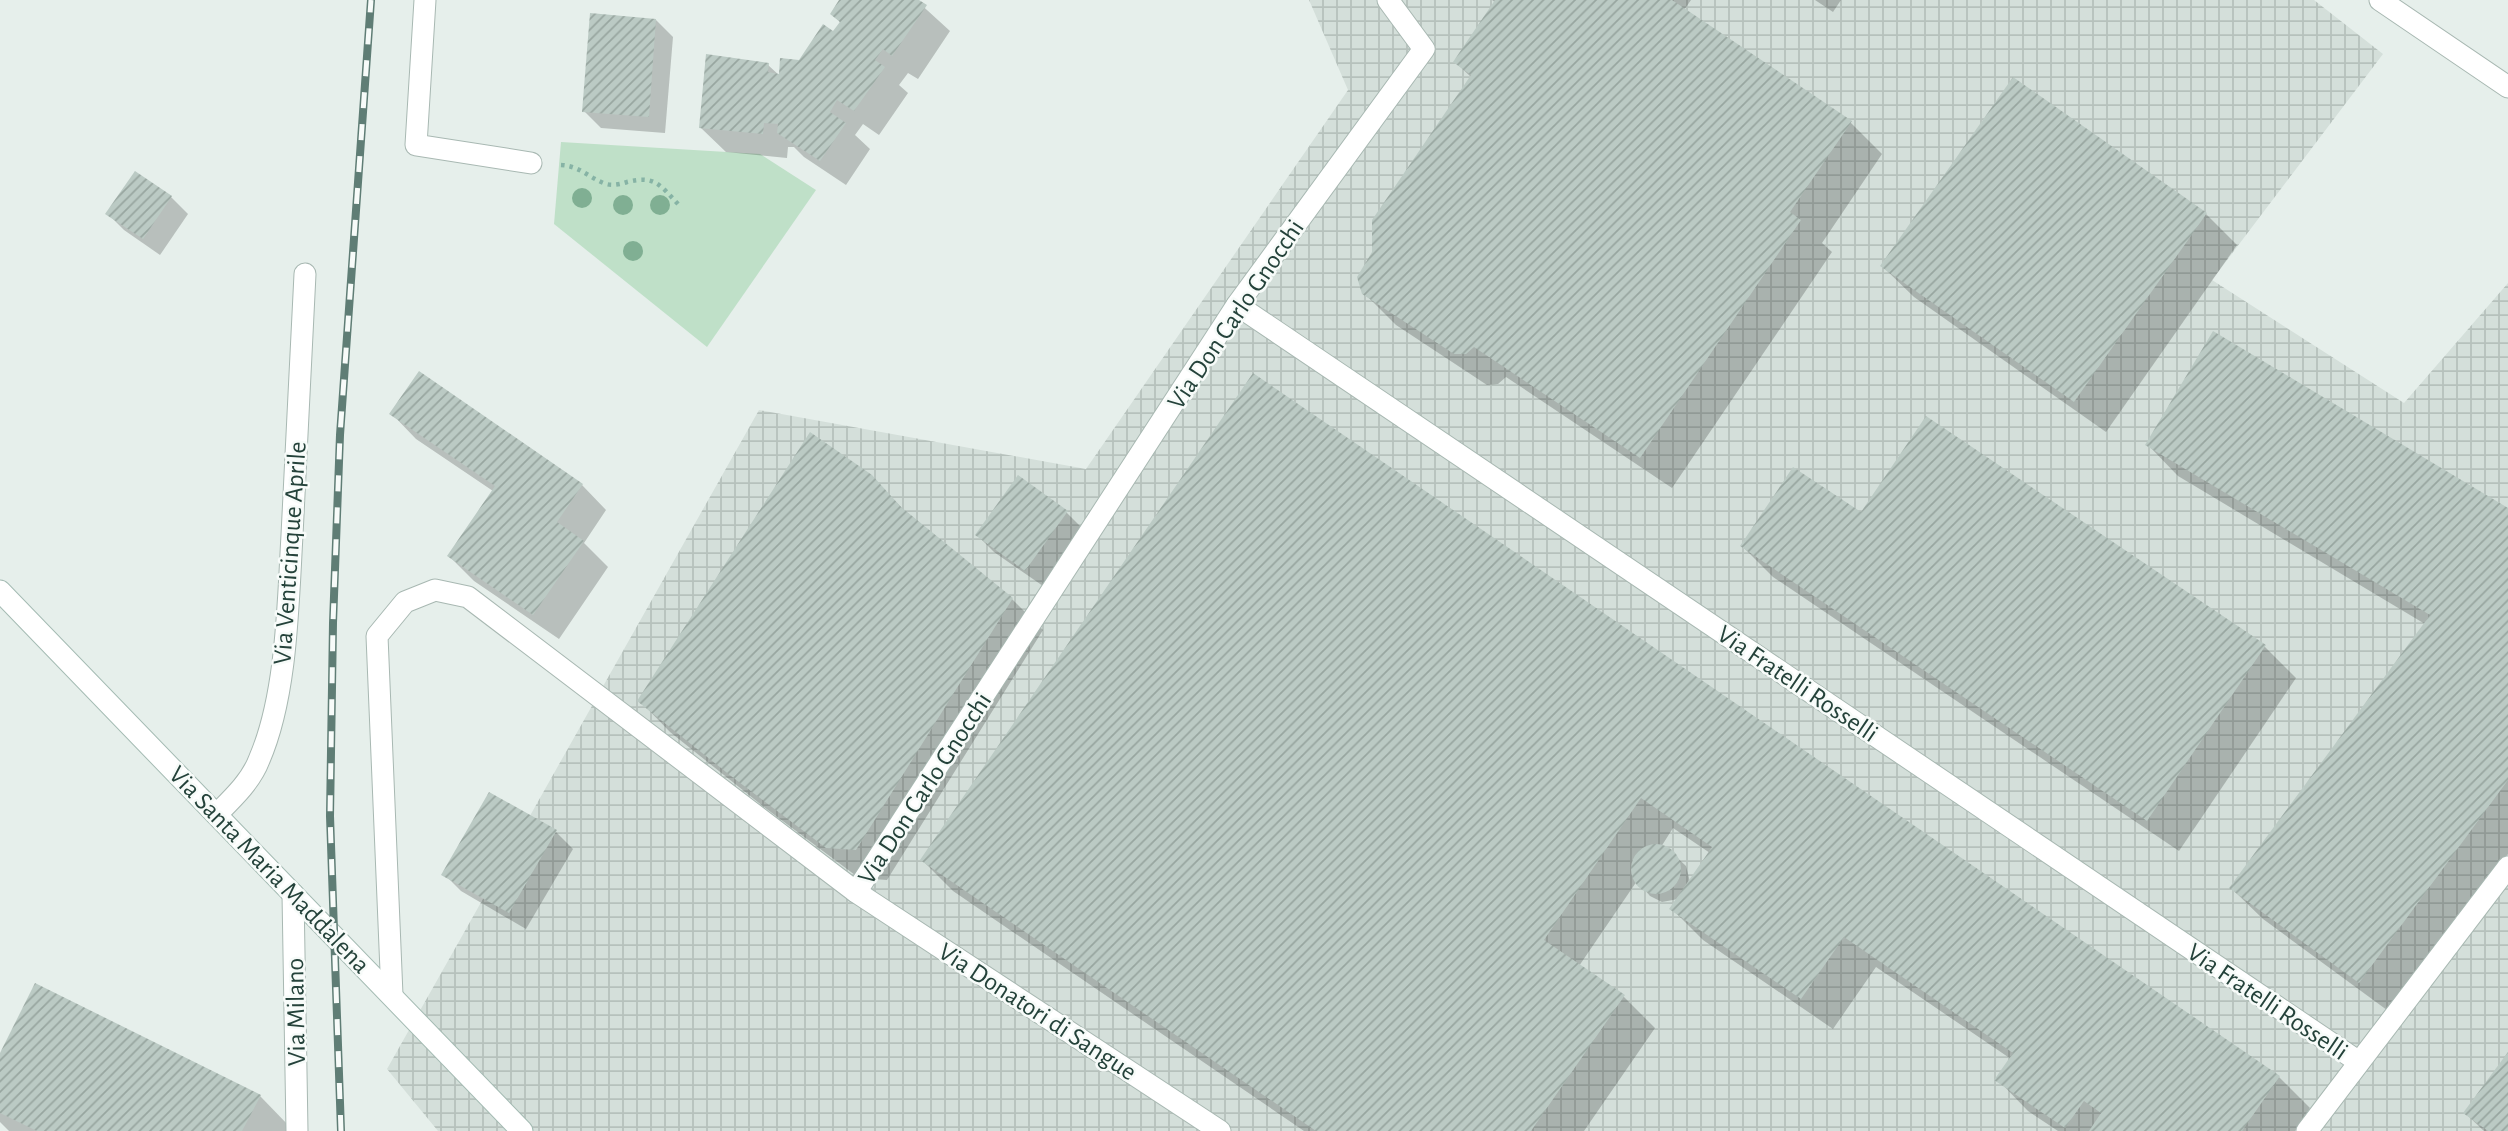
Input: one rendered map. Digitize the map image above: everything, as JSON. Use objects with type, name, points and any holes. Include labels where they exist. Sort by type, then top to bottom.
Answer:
[{"type":"street","points":[[425,0],[416,145],[531,163]]},
{"type":"street","name":"Via Don Carlo Gnocchi","points":[[392,995],[377,636],[405,602],[435,590],[468,597],[856,892],[1237,305],[1424,49],[1388,0]]},
{"type":"street","points":[[2381,1],[2508,88]]},
{"type":"street","name":"Via Venticinque Aprile","points":[[217,814],[247,781],[258,763],[265,746],[281,679],[288,603],[305,274]]},
{"type":"street","name":"Via Fratelli Rosselli","points":[[1237,305],[2359,1062]]},
{"type":"street","name":"Via Santa Maria Maddalena","points":[[0,591],[522,1131]]},
{"type":"street","points":[[2307,1131],[2508,867]]},
{"type":"street","name":"Via Donatori di Sangue","points":[[856,892],[1220,1131]]},
{"type":"street","name":"Via Milano","points":[[293,894],[297,1131]]},
{"type":"path","points":[[531,163],[575,166],[606,184],[648,179],[655,182],[678,204]]},
{"type":"shaded area","points":[[1309,0],[2314,0],[2383,54],[2212,280],[2404,403],[2508,283],[2508,1131],[438,1131],[387,1069],[759,410],[1086,469],[1348,90]]},
{"type":"green space","points":[[561,142],[760,154],[816,190],[707,347],[554,224]]},
{"type":"building","points":[[839,0],[919,0],[927,5],[892,56],[883,49],[875,60],[885,67],[854,111],[837,100],[830,112],[846,123],[820,161],[777,133],[778,124],[764,123],[763,134],[699,128],[706,54],[769,63],[768,72],[779,74],[780,58],[799,60],[823,24],[833,31],[840,22],[830,14]]},
{"type":"building","points":[[1495,0],[1672,0],[1852,121],[1790,212],[1801,220],[1640,458],[1474,347],[1466,354],[1454,354],[1362,294],[1357,277],[1372,252],[1372,220],[1471,75],[1453,62]]},
{"type":"building","points":[[590,13],[656,19],[649,117],[582,112]]},
{"type":"building","points":[[2013,77],[2207,213],[2074,402],[1880,266]]},
{"type":"building","points":[[135,171],[172,196],[143,239],[105,214]]},
{"type":"building","points":[[2213,331],[2508,508],[2508,780],[2359,983],[2229,888],[2430,615],[2145,445]]},
{"type":"building","points":[[419,371],[583,484],[557,522],[584,541],[533,615],[447,556],[495,486],[389,414]]},
{"type":"building","points":[[1253,373],[2280,1076],[2242,1131],[2089,1131],[2101,1113],[2084,1101],[2065,1128],[1994,1080],[2013,1053],[1844,937],[1801,999],[1669,909],[1712,847],[1641,798],[1544,940],[1625,995],[1531,1131],[1316,1131],[920,860]]},
{"type":"building","points":[[1926,416],[2266,645],[2147,821],[1740,546],[1793,467],[1861,512]]},
{"type":"building","points":[[810,432],[872,475],[901,507],[1013,598],[856,850],[826,848],[637,701]]},
{"type":"building","points":[[1018,475],[1068,511],[1025,571],[975,535]]},
{"type":"building","points":[[489,792],[557,830],[509,913],[441,875]]},
{"type":"building","points":[[1656,844],[1673,852],[1681,869],[1673,886],[1656,894],[1639,886],[1631,869],[1639,852]]},
{"type":"building","points":[[35,983],[261,1095],[242,1131],[37,1131],[0,1113],[0,1053]]},
{"type":"building","points":[[2508,1052],[2508,1131],[2488,1131],[2463,1113]]},
{"type":"railway","points":[[341,1131],[330,816],[333,623],[340,435],[371,0]]}]
